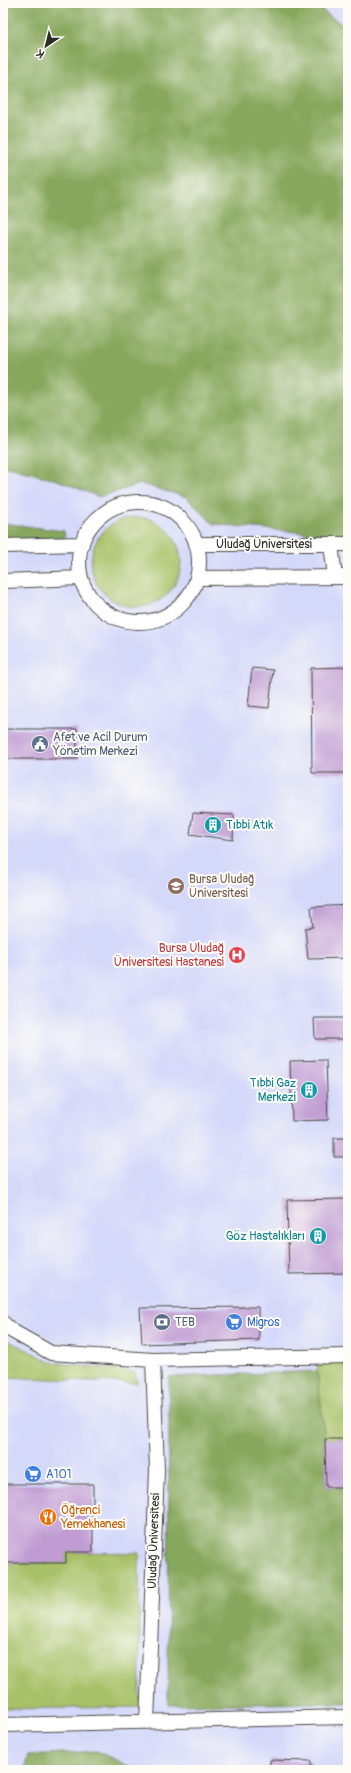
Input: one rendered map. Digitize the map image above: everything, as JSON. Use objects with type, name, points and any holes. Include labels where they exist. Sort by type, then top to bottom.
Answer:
[{"type":"street","points":[[139,501],[157,505],[174,512],[188,526],[196,544],[200,560],[197,578],[190,594],[180,606],[159,619],[129,624],[98,606],[88,593],[81,578],[79,560],[82,544],[90,527],[103,513],[120,505],[139,501]]},
{"type":"street","points":[[3,546],[82,544]]},
{"type":"street","name":"Uludağ Üniversitesi","points":[[196,544],[348,544]]},
{"type":"street","points":[[197,578],[342,577],[331,544]]},
{"type":"street","points":[[3,581],[81,578]]},
{"type":"street","points":[[3,1323],[12,1332],[51,1354],[153,1360],[348,1356]]},
{"type":"street","name":"Uludağ Üniversitesi","points":[[146,1722],[157,1470],[153,1360]]},
{"type":"street","points":[[3,1725],[348,1717]]},
{"type":"shaded area","name":"Bursa Uludağ Üniversitesi","points":[[3,3],[348,3],[348,1770],[3,1770]]},
{"type":"green space","points":[[3,3],[313,3],[348,29],[348,537],[213,524],[186,497],[141,484],[99,497],[57,480],[3,466]]},
{"type":"green space","points":[[127,517],[145,517],[161,524],[174,537],[181,553],[181,571],[174,587],[161,600],[145,607],[127,607],[111,600],[98,587],[91,571],[91,553],[98,537],[111,524]]},
{"type":"green space","points":[[3,523],[64,531],[65,538],[3,540]]},
{"type":"green space","points":[[3,1335],[9,1341],[51,1362],[135,1372],[137,1383],[3,1377]]},
{"type":"green space","points":[[348,1356],[348,1439],[325,1439],[317,1371],[319,1357]]},
{"type":"green space","points":[[317,1371],[325,1439],[326,1487],[348,1487],[348,1703],[168,1705],[169,1377]]},
{"type":"green space","points":[[66,1552],[139,1553],[140,1707],[3,1709],[3,1563],[66,1563]]},
{"type":"green space","points":[[97,1751],[136,1770],[24,1770],[28,1755]]},
{"type":"building","points":[[348,667],[348,773],[312,773],[311,668]]},
{"type":"building","points":[[252,668],[273,670],[269,708],[248,706]]},
{"type":"building","name":"Afet ve Acil Durum Yönetim Merkezi","points":[[3,729],[77,729],[77,759],[3,759]]},
{"type":"building","name":"Tıbbi Atık","points":[[193,813],[234,815],[233,840],[190,834]]},
{"type":"building","points":[[348,905],[348,958],[308,959],[305,928],[313,927],[311,907]]},
{"type":"building","points":[[314,1018],[348,1018],[348,1039],[315,1039]]},
{"type":"building","name":"Tıbbi Gaz Merkezi","points":[[326,1060],[328,1120],[292,1121],[290,1061]]},
{"type":"building","points":[[334,1138],[348,1138],[348,1157],[334,1157]]},
{"type":"building","name":"Göz Hastalıkları","points":[[348,1199],[348,1273],[289,1274],[287,1200]]},
{"type":"building","points":[[258,1307],[259,1340],[142,1344],[140,1308]]},
{"type":"building","points":[[325,1439],[348,1439],[348,1487],[326,1487]]},
{"type":"building","name":"Öğrenci Yemekhanesi","points":[[3,1484],[93,1484],[93,1552],[66,1552],[66,1563],[6,1563],[6,1550],[3,1550]]},
{"type":"building","points":[[270,1760],[311,1761],[311,1770],[270,1770]]},
{"type":"place","name":"Afet ve Acil Durum Yönetim Merkezi","points":[[40,744]]},
{"type":"place","name":"Tıbbi Atık","points":[[213,825]]},
{"type":"place","name":"Bursa Uludağ Üniversitesi","points":[[176,886]]},
{"type":"place","name":"Bursa Uludağ Üniversitesi Hastanesi","points":[[237,955]]},
{"type":"place","name":"Tıbbi Gaz Merkezi","points":[[309,1090]]},
{"type":"place","name":"Göz Hastalıkları","points":[[318,1236]]},
{"type":"place","name":"TEB","points":[[162,1322]]},
{"type":"place","name":"Migros","points":[[234,1322]]},
{"type":"place","name":"A101","points":[[33,1474]]},
{"type":"place","name":"Öğrenci Yemekhanesi","points":[[48,1517]]}]
